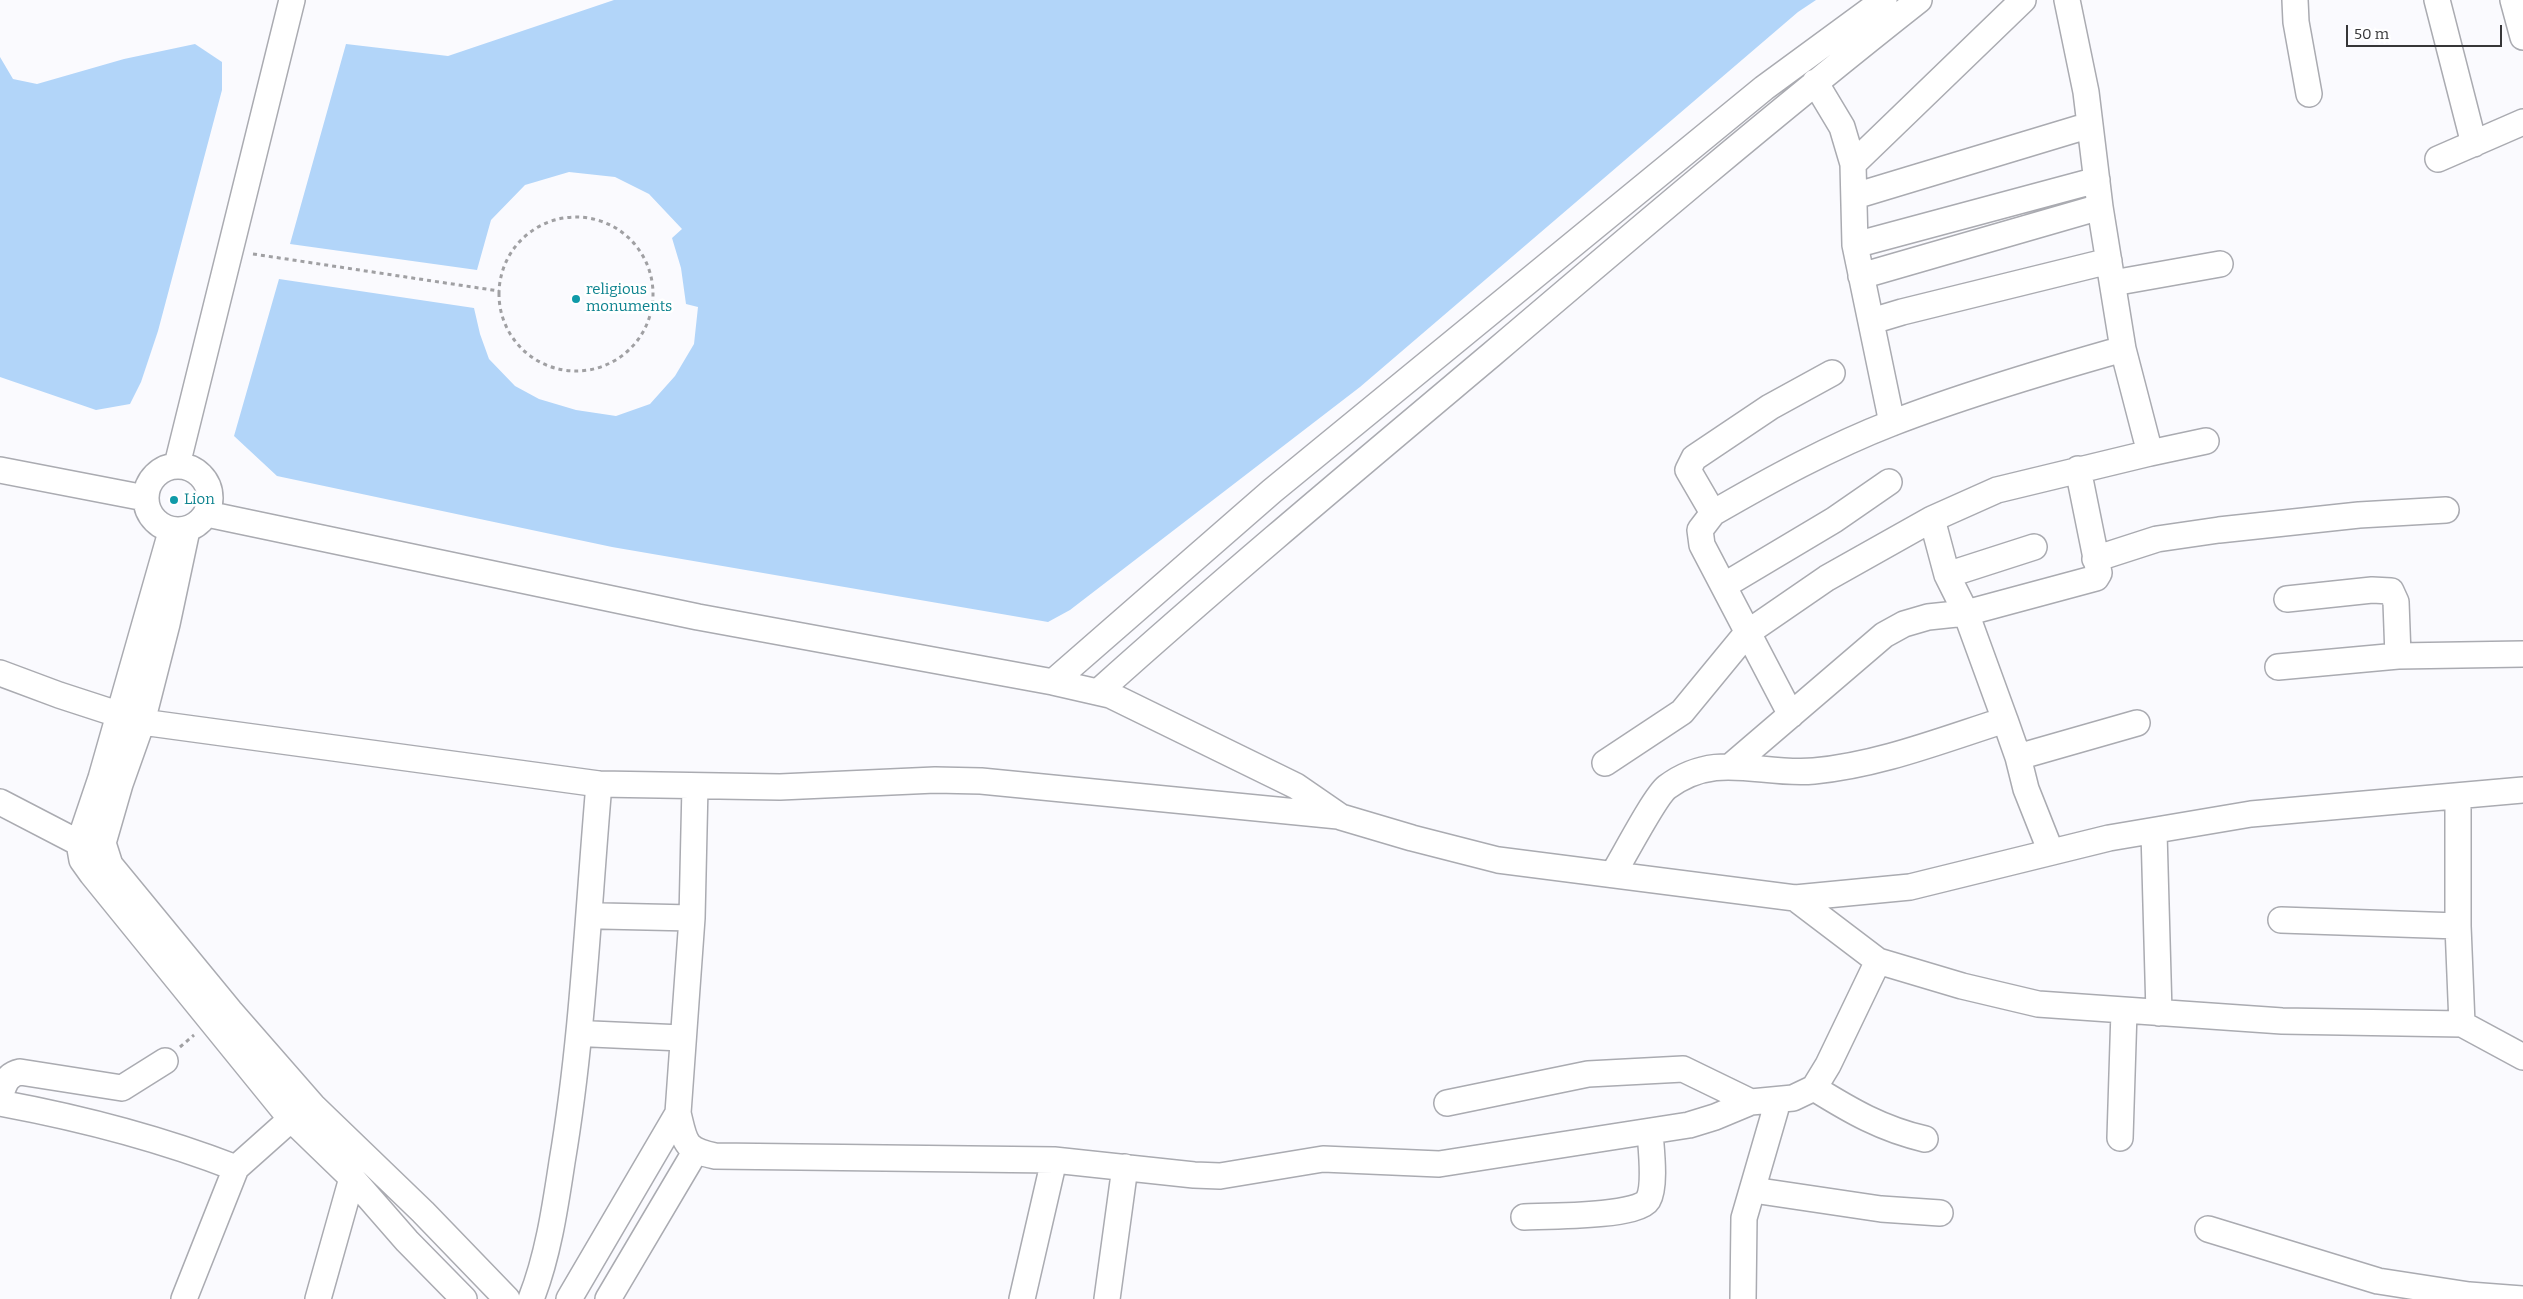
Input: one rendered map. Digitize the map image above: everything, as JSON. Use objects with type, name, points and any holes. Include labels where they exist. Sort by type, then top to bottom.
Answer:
[{"type":"street","points":[[177,465],[292,0]]},
{"type":"street","points":[[1053,682],[1272,491],[1607,216],[1764,88],[1884,0]]},
{"type":"street","points":[[1098,692],[1198,601],[1625,241],[1815,82],[1919,0]]},
{"type":"street","points":[[1853,164],[2023,0]]},
{"type":"street","points":[[2067,0],[2090,125],[2100,207],[2123,349],[2150,453]]},
{"type":"street","points":[[2295,0],[2296,22],[2309,94]]},
{"type":"street","points":[[2437,0],[2474,144]]},
{"type":"street","points":[[2513,0],[2523,36]]},
{"type":"street","points":[[1815,82],[1842,127],[1853,164],[1855,245],[1892,423]]},
{"type":"street","points":[[2438,159],[2523,122]]},
{"type":"street","points":[[1855,196],[2090,125]]},
{"type":"street","points":[[1855,245],[2097,180]]},
{"type":"street","points":[[1861,276],[2100,207]]},
{"type":"street","points":[[1607,216],[1625,241]]},
{"type":"street","points":[[1872,321],[1902,312],[2111,272],[2220,264]]},
{"type":"street","points":[[1791,715],[1747,633],[1725,585],[1702,545],[1700,530],[1712,512],[1844,444],[1892,423],[2044,371],[2123,349]]},
{"type":"street","points":[[1712,512],[1688,470],[1694,458],[1770,407],[1832,373]]},
{"type":"street","points":[[1605,763],[1682,712],[1747,633],[1827,578],[1932,520],[1997,490],[2078,469],[2206,441]]},
{"type":"street","points":[[177,465],[190,467],[200,474],[207,483],[210,495],[207,514],[195,526],[179,530],[156,523],[148,512],[145,498],[147,486],[154,475],[164,468],[177,465]]},
{"type":"street","points":[[1731,766],[1884,635],[1904,624],[1928,617],[1966,613],[2092,580],[2098,573],[2078,469]]},
{"type":"street","points":[[0,470],[145,498]]},
{"type":"street","points":[[1725,585],[1834,520],[1889,482]]},
{"type":"street","points":[[2095,559],[2156,539],[2210,531],[2358,515],[2446,510]]},
{"type":"street","points":[[207,514],[698,617],[1053,682],[1110,695],[1296,786],[1341,816]]},
{"type":"street","points":[[1932,520],[1947,575],[1966,613],[2018,758],[2026,789],[2051,852]]},
{"type":"street","points":[[179,530],[167,624],[131,719],[79,842],[82,860],[291,1119],[352,1178],[408,1241],[464,1299]]},
{"type":"street","points":[[1947,575],[2034,547]]},
{"type":"street","points":[[2287,599],[2372,590],[2391,591],[2396,602],[2398,656]]},
{"type":"street","points":[[2278,667],[2398,656],[2523,654]]},
{"type":"street","points":[[0,673],[131,719],[599,784],[780,787],[935,780],[982,781],[1341,816],[1498,860],[1795,898],[1910,887],[2109,838],[2154,832],[2252,814],[2523,790]]},
{"type":"street","points":[[131,719],[120,784],[103,843],[110,864],[230,1011],[313,1106],[424,1212],[507,1299]]},
{"type":"street","points":[[1613,874],[1665,788],[1700,769],[1731,766],[1813,771],[1885,758],[2005,720]]},
{"type":"street","points":[[2018,758],[2137,723]]},
{"type":"street","points":[[531,1299],[539,1278],[558,1187],[572,1106],[599,784]]},
{"type":"street","points":[[695,786],[692,918],[678,1113],[684,1139],[695,1152],[715,1156],[1054,1160],[1220,1176],[1323,1159],[1439,1164],[1650,1132],[1689,1125],[1715,1117],[1751,1102],[1778,1101],[1793,1098],[1814,1088],[1828,1065],[1878,961]]},
{"type":"street","points":[[2458,796],[2458,926],[2462,1024]]},
{"type":"street","points":[[0,802],[79,842]]},
{"type":"street","points":[[2154,832],[2159,1013]]},
{"type":"street","points":[[1795,898],[1878,961],[1962,986],[2038,1004],[2282,1021],[2462,1024],[2523,1058]]},
{"type":"street","points":[[602,916],[692,918]]},
{"type":"street","points":[[2281,920],[2458,926]]},
{"type":"street","points":[[2120,1138],[2124,1011]]},
{"type":"street","points":[[592,1034],[682,1038]]},
{"type":"street","points":[[0,1097],[5,1082],[13,1074],[20,1072],[122,1088],[165,1061]]},
{"type":"street","points":[[1447,1103],[1588,1074],[1683,1068],[1751,1102]]},
{"type":"street","points":[[1814,1088],[1860,1116],[1898,1133],[1925,1139]]},
{"type":"street","points":[[1742,1299],[1744,1218],[1778,1101]]},
{"type":"street","points":[[0,1103],[122,1129],[192,1151],[236,1168]]},
{"type":"street","points":[[184,1299],[236,1168],[291,1119],[313,1106]]},
{"type":"street","points":[[569,1299],[678,1113]]},
{"type":"street","points":[[1524,1217],[1622,1212],[1642,1206],[1648,1201],[1651,1184],[1650,1132]]},
{"type":"street","points":[[608,1299],[695,1152]]},
{"type":"street","points":[[1022,1299],[1054,1160]]},
{"type":"street","points":[[1108,1299],[1125,1167]]},
{"type":"street","points":[[318,1299],[352,1178]]},
{"type":"street","points":[[1753,1190],[1881,1209],[1940,1213]]},
{"type":"street","points":[[2208,1229],[2378,1281],[2469,1295],[2523,1299]]},
{"type":"path","points":[[581,216],[616,228],[637,246],[650,270],[653,296],[652,312],[641,337],[623,356],[599,369],[572,372],[534,360],[515,342],[502,318],[499,291],[501,276],[512,252],[530,232],[554,220],[581,216]]},
{"type":"path","points":[[230,251],[499,291]]},
{"type":"path","points":[[165,1061],[211,1020]]},
{"type":"water","points":[[614,0],[1816,0],[1798,12],[1360,387],[1070,610],[1048,622],[612,547],[277,476],[234,436],[279,279],[474,308],[480,334],[489,359],[515,386],[539,399],[576,410],[616,416],[650,404],[675,376],[694,344],[698,307],[686,304],[681,268],[672,238],[682,229],[649,194],[615,177],[569,172],[525,185],[491,220],[477,270],[290,244],[346,44],[448,56]]},
{"type":"water","points":[[195,44],[222,62],[222,90],[158,331],[141,382],[130,404],[96,410],[0,377],[0,57],[13,79],[37,84],[124,59]]},
{"type":"place","name":"religious monuments","points":[[576,299]]},
{"type":"place","name":"Lion","points":[[174,500]]}]
